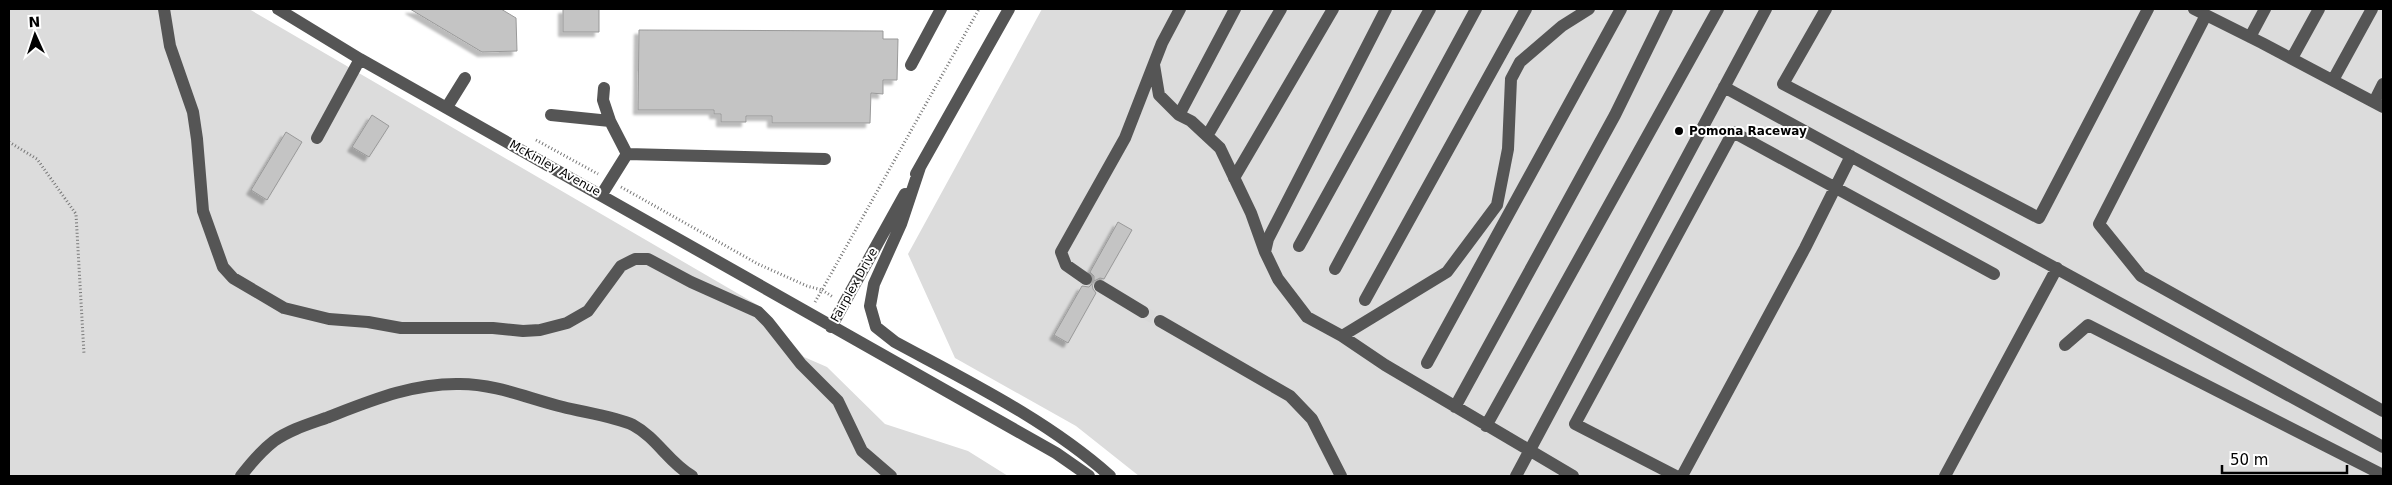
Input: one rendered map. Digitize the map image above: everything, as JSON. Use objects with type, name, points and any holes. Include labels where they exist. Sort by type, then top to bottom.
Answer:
[{"type":"street","points":[[164,9],[170,46],[193,112],[203,211],[223,267],[233,278],[284,308],[328,319],[368,322],[401,328],[476,327],[523,331],[540,330],[574,319],[588,311],[621,266],[635,259],[648,259],[691,282],[758,312],[801,364],[838,400],[862,451],[892,476]]},
{"type":"street","name":"McKinley Avenue","points":[[278,9],[360,58],[602,194],[831,327]]},
{"type":"street","points":[[911,65],[941,9]]},
{"type":"street","name":"Fairplex Drive","points":[[1009,9],[831,327],[1056,453],[1090,476]]},
{"type":"street","points":[[1086,278],[1066,265],[1061,252],[1125,138],[1154,64],[1180,9]]},
{"type":"street","points":[[1179,116],[1235,9]]},
{"type":"street","points":[[1207,136],[1281,9]]},
{"type":"street","points":[[1234,178],[1333,9]]},
{"type":"street","points":[[1265,252],[1268,239],[1386,9]]},
{"type":"street","points":[[1299,246],[1430,9]]},
{"type":"street","points":[[1335,269],[1476,9]]},
{"type":"street","points":[[1365,300],[1526,9]]},
{"type":"street","points":[[1342,336],[1447,272],[1497,205],[1508,149],[1512,80],[1520,62],[1574,14],[1589,9]]},
{"type":"street","points":[[1427,363],[1621,9]]},
{"type":"street","points":[[1454,407],[1615,115],[1667,9]]},
{"type":"street","points":[[1486,426],[1718,9]]},
{"type":"street","points":[[1516,476],[1766,9]]},
{"type":"street","points":[[1826,9],[1783,84],[2039,218],[2148,9]]},
{"type":"street","points":[[2194,9],[2292,58],[2378,105],[2383,84]]},
{"type":"street","points":[[2250,37],[2265,9]]},
{"type":"street","points":[[2292,58],[2319,9]]},
{"type":"street","points":[[2332,80],[2372,9]]},
{"type":"street","points":[[2206,15],[2099,224],[2141,276],[2383,411]]},
{"type":"street","points":[[317,138],[360,58]]},
{"type":"street","points":[[1154,64],[1160,95],[1179,116],[1191,121],[1220,148],[1278,279],[1307,317],[1342,336],[1454,407],[1573,476]]},
{"type":"street","points":[[447,107],[465,78]]},
{"type":"street","points":[[1724,87],[2383,447]]},
{"type":"street","points":[[604,88],[603,100],[610,121],[627,154]]},
{"type":"street","points":[[551,115],[610,121]]},
{"type":"street","points":[[1676,476],[1575,424],[1733,132],[1994,274]]},
{"type":"street","points":[[602,194],[627,154]]},
{"type":"street","points":[[627,154],[825,159]]},
{"type":"street","points":[[1682,476],[1851,156]]},
{"type":"street","points":[[920,167],[901,224],[874,284],[870,306],[876,327],[895,342],[1047,429],[1089,458],[1110,476]]},
{"type":"street","points":[[1945,476],[2057,268]]},
{"type":"street","points":[[1100,286],[1143,312]]},
{"type":"street","points":[[1160,321],[1290,396],[1312,419],[1341,476]]},
{"type":"street","points":[[2065,345],[2088,324],[2383,475]]},
{"type":"street","points":[[241,476],[260,452],[276,439],[292,431],[393,392],[428,385],[462,384],[504,389],[544,402],[631,424],[652,438],[672,462],[692,476]]},
{"type":"path","points":[[536,140],[758,264],[806,286],[822,290],[979,9]]},
{"type":"path","points":[[9,142],[37,159],[76,214],[84,354]]},
{"type":"shaded area","points":[[9,9],[249,9],[761,307],[804,357],[827,367],[885,424],[968,451],[1008,476],[9,476]]},
{"type":"shaded area","name":"Pomona Raceway","points":[[1042,9],[2383,9],[2383,476],[1139,476],[1076,426],[955,358],[908,254]]},
{"type":"building","points":[[410,9],[501,9],[516,18],[517,51],[482,52]]},
{"type":"building","points":[[563,9],[599,9],[599,32],[563,32]]},
{"type":"building","points":[[639,30],[883,31],[883,39],[898,39],[897,80],[883,80],[883,94],[871,93],[870,123],[772,123],[772,116],[746,116],[746,122],[721,122],[721,114],[714,114],[714,110],[638,110]]},
{"type":"building","points":[[372,115],[389,126],[369,157],[352,147]]},
{"type":"building","points":[[286,132],[302,142],[267,200],[251,190]]},
{"type":"building","points":[[1118,222],[1132,230],[1104,279],[1100,278],[1094,281],[1094,276],[1090,272]]},
{"type":"building","points":[[1092,284],[1096,293],[1068,343],[1054,335],[1082,286],[1089,287]]},
{"type":"tunnel","points":[[1143,312],[1160,321]]},
{"type":"place","name":"Pomona Raceway","points":[[1679,131]]}]
